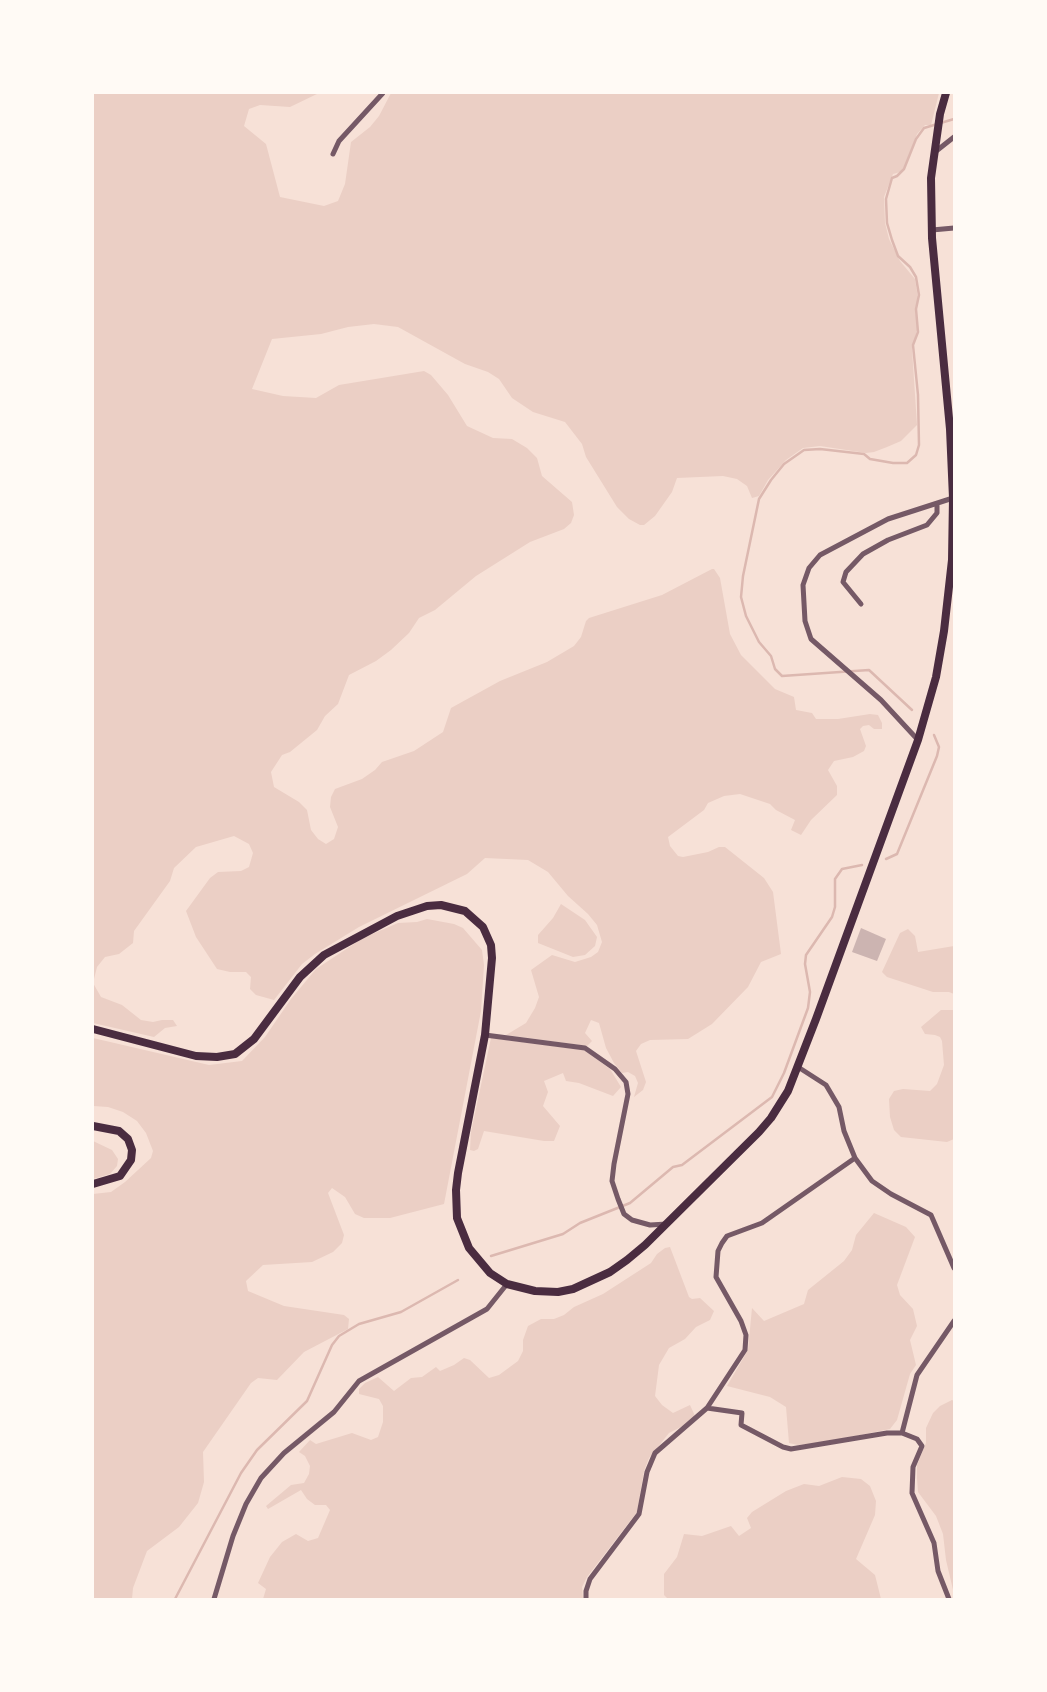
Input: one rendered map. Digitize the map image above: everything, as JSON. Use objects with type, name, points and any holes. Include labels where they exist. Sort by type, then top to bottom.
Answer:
[{"type":"highway","points":[[93,1029],[196,1056],[235,1054],[254,1039],[300,977],[324,955],[397,916],[427,906],[441,905],[465,912],[483,927],[491,945],[492,958],[485,1035],[458,1173],[456,1205],[461,1232],[469,1248],[490,1273],[507,1284],[535,1291],[558,1292],[583,1285],[627,1260],[667,1224],[771,1118],[788,1091],[798,1067],[918,740],[936,677],[944,631],[952,560],[952,429],[932,230],[933,154],[946,93]]},
{"type":"highway","points":[[93,1126],[119,1131],[128,1139],[132,1150],[131,1160],[120,1175],[93,1184]]},
{"type":"street","points":[[333,154],[340,141],[383,93]]},
{"type":"street","points":[[933,154],[954,137]]},
{"type":"street","points":[[932,230],[954,228]]},
{"type":"street","points":[[918,740],[881,700],[811,639],[805,621],[803,585],[809,568],[820,555],[888,519],[953,498]]},
{"type":"street","points":[[861,604],[844,582],[846,572],[863,554],[888,540],[928,525],[937,513],[937,503]]},
{"type":"street","points":[[485,1035],[589,1049],[615,1069],[625,1082],[628,1094],[612,1181],[627,1217],[639,1224],[667,1224]]},
{"type":"street","points":[[798,1067],[826,1085],[839,1107],[844,1131],[855,1158],[872,1181],[931,1215],[954,1268]]},
{"type":"street","points":[[586,1599],[587,1583],[639,1514],[647,1472],[655,1454],[707,1408],[747,1343],[741,1321],[716,1277],[718,1251],[722,1243],[733,1233],[762,1223],[855,1158]]},
{"type":"street","points":[[214,1599],[233,1536],[246,1504],[261,1478],[276,1461],[334,1412],[359,1381],[487,1309],[507,1284]]},
{"type":"street","points":[[902,1433],[917,1375],[954,1321]]},
{"type":"street","points":[[707,1408],[742,1413],[741,1425],[791,1449],[887,1433],[902,1433],[917,1439],[922,1446],[913,1467],[912,1493],[934,1544],[939,1571],[949,1599]]},
{"type":"shaded area","points":[[93,93],[319,93],[290,107],[260,105],[249,109],[244,126],[266,144],[280,197],[324,206],[338,201],[345,184],[351,142],[379,116],[391,93],[939,93],[931,125],[925,125],[917,134],[905,166],[900,172],[893,174],[884,197],[889,239],[900,261],[915,279],[918,298],[915,309],[918,327],[912,349],[917,425],[901,441],[866,453],[820,446],[803,448],[786,460],[768,480],[759,496],[752,498],[747,486],[737,479],[723,476],[677,478],[672,492],[655,516],[640,525],[617,507],[586,457],[582,444],[565,422],[533,412],[512,398],[499,379],[488,372],[465,364],[398,327],[374,324],[321,334],[272,339],[252,389],[283,396],[316,398],[339,385],[424,371],[431,375],[448,395],[467,426],[493,438],[512,439],[527,448],[537,458],[542,476],[572,502],[574,515],[571,523],[564,529],[530,542],[476,576],[435,610],[419,618],[409,633],[391,650],[349,675],[338,704],[325,716],[317,730],[290,752],[282,755],[271,772],[274,787],[307,810],[311,830],[326,844],[334,839],[338,827],[330,807],[335,789],[362,779],[382,762],[414,751],[443,732],[451,708],[500,681],[547,662],[574,646],[589,618],[662,595],[712,569],[720,578],[730,634],[741,655],[775,689],[794,697],[796,710],[812,713],[816,719],[878,715],[882,729],[874,729],[869,725],[860,729],[866,746],[864,751],[853,757],[834,761],[828,770],[837,786],[837,795],[811,820],[801,835],[791,830],[795,820],[770,804],[740,794],[724,796],[708,803],[704,810],[668,837],[670,846],[678,856],[725,847],[764,878],[773,892],[781,954],[761,962],[748,987],[712,1024],[688,1039],[650,1040],[641,1044],[636,1051],[646,1082],[643,1090],[634,1097],[638,1083],[635,1076],[628,1072],[622,1073],[614,1063],[606,1048],[599,1023],[591,1020],[585,1033],[592,1041],[587,1046],[506,1035],[526,1023],[535,1008],[539,997],[531,970],[552,955],[575,962],[591,957],[598,952],[602,942],[597,925],[588,914],[548,872],[528,860],[485,858],[467,874],[359,927],[302,964],[274,1000],[256,995],[250,989],[251,977],[246,972],[217,969],[196,937],[186,911],[210,878],[218,872],[241,871],[249,867],[253,853],[249,844],[234,836],[196,847],[174,868],[170,881],[134,931],[133,943],[119,954],[105,957],[97,967],[93,983]]},
{"type":"shaded area","points":[[561,904],[585,920],[597,937],[595,946],[585,955],[573,957],[538,943],[538,935]]},
{"type":"shaded area","points":[[427,919],[463,928],[482,950],[484,965],[481,1011],[444,1204],[390,1218],[364,1218],[355,1214],[345,1197],[332,1188],[328,1193],[344,1235],[342,1243],[333,1252],[312,1262],[263,1265],[246,1281],[248,1291],[284,1306],[344,1315],[349,1319],[348,1329],[304,1352],[277,1380],[258,1378],[251,1383],[203,1452],[204,1482],[198,1503],[179,1527],[147,1551],[133,1588],[132,1599],[93,1599],[93,1194],[111,1192],[125,1182],[151,1158],[153,1151],[146,1133],[137,1121],[123,1112],[93,1106],[93,1038],[209,1065],[242,1061],[265,1037],[316,969],[363,938],[398,923]]},
{"type":"shaded area","points":[[908,929],[915,936],[918,952],[954,946],[954,994],[933,992],[887,977],[882,972],[900,933]]},
{"type":"shaded area","points":[[93,983],[101,997],[122,1005],[141,1020],[173,1020],[177,1026],[165,1028],[154,1037],[93,1023]]},
{"type":"shaded area","points":[[941,1010],[954,1010],[954,1139],[947,1142],[901,1137],[894,1130],[889,1099],[894,1091],[930,1091],[937,1084],[944,1065],[942,1041],[940,1037],[925,1034],[921,1027]]},
{"type":"shaded area","points":[[491,1038],[584,1050],[610,1069],[621,1087],[613,1096],[566,1081],[563,1073],[544,1081],[548,1092],[543,1106],[560,1126],[554,1141],[484,1131],[478,1149],[470,1150],[471,1132]]},
{"type":"shaded area","points":[[93,1141],[112,1150],[118,1159],[117,1166],[110,1174],[93,1179]]},
{"type":"shaded area","points":[[874,1213],[906,1227],[915,1237],[897,1285],[900,1295],[913,1309],[917,1326],[910,1340],[916,1365],[910,1374],[897,1420],[890,1429],[821,1443],[789,1443],[786,1407],[770,1397],[727,1386],[748,1350],[752,1308],[764,1321],[804,1304],[808,1290],[844,1261],[852,1250],[856,1235]]},
{"type":"shaded area","points":[[670,1247],[689,1297],[700,1298],[714,1311],[710,1320],[696,1327],[685,1339],[669,1348],[659,1365],[655,1396],[673,1413],[690,1405],[695,1416],[669,1433],[649,1458],[637,1512],[587,1577],[582,1587],[583,1599],[263,1599],[266,1589],[258,1583],[270,1557],[282,1542],[296,1534],[308,1541],[318,1538],[330,1510],[326,1505],[315,1505],[301,1490],[268,1509],[266,1506],[291,1485],[304,1483],[310,1466],[305,1456],[299,1452],[310,1440],[316,1444],[352,1433],[371,1440],[378,1437],[383,1422],[383,1406],[379,1399],[359,1394],[359,1389],[365,1383],[378,1377],[394,1391],[411,1378],[422,1377],[436,1367],[440,1371],[464,1358],[470,1360],[489,1378],[499,1375],[518,1361],[528,1326],[541,1319],[554,1319],[564,1315],[574,1307],[603,1294],[651,1263],[657,1254]]},
{"type":"shaded area","points":[[952,1400],[954,1594],[943,1534],[936,1516],[918,1492],[917,1478],[917,1465],[926,1443],[926,1428],[933,1413]]},
{"type":"shaded area","points":[[842,1477],[861,1479],[870,1486],[876,1501],[875,1515],[856,1559],[875,1575],[881,1599],[668,1599],[664,1595],[664,1574],[677,1557],[684,1534],[702,1536],[731,1526],[739,1536],[751,1528],[747,1518],[752,1512],[786,1491],[804,1484],[819,1486]]},
{"type":"building","points":[[861,928],[886,939],[877,961],[852,952]]},
{"type":"waterway","points":[[912,710],[869,670],[782,676],[759,642],[746,616],[741,597],[759,499],[784,464],[804,450],[864,454],[870,459],[893,463],[907,463],[916,455],[919,445],[918,395],[913,345],[918,332],[916,309],[919,295],[916,277],[898,256],[892,240],[887,223],[886,199],[892,178],[904,169],[916,139],[924,128],[954,119]]},
{"type":"waterway","points":[[886,859],[897,854],[937,756],[939,747],[934,735]]},
{"type":"waterway","points":[[491,1256],[563,1234],[580,1223],[630,1203],[673,1167],[682,1165],[772,1097],[784,1073],[808,1008],[810,992],[806,955],[832,917],[835,907],[835,879],[842,869],[862,865]]},
{"type":"waterway","points":[[175,1599],[241,1473],[257,1450],[307,1401],[332,1345],[339,1336],[359,1324],[401,1312],[458,1280]]}]
